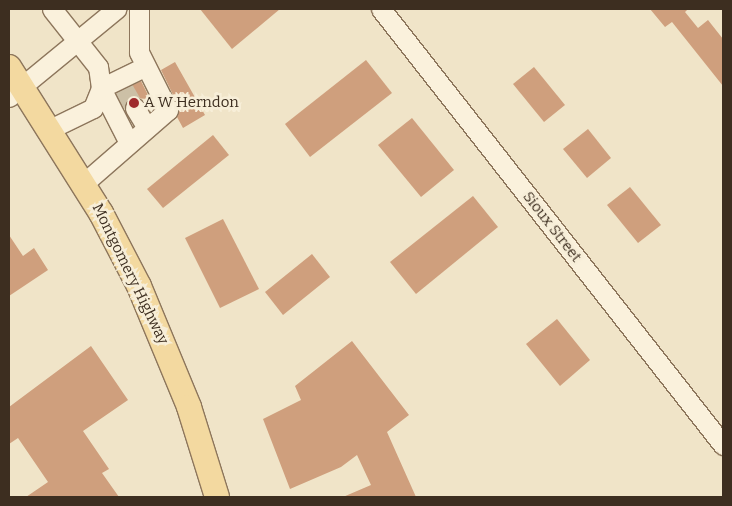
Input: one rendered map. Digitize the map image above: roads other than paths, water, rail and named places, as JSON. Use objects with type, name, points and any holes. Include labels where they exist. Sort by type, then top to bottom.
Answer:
[{"type":"main road","name":"Montgomery Highway","points":[[9,67],[16,92],[50,128],[84,183],[164,343],[218,497]]},
{"type":"street","points":[[53,9],[98,67],[101,88],[129,143]]},
{"type":"street","points":[[16,92],[116,9]]},
{"type":"street","points":[[84,183],[168,110],[144,67],[139,52],[139,9]]},
{"type":"street","name":"Sioux Street","points":[[381,9],[723,445]]},
{"type":"street","points":[[101,88],[122,84],[144,67]]},
{"type":"street","points":[[50,128],[93,108],[101,88]]},
{"type":"street","points":[[136,108],[147,128]]},
{"type":"tunnel","points":[[123,87],[135,108]]},
{"type":"place","name":"A W Herndon","points":[[134,103]]}]
